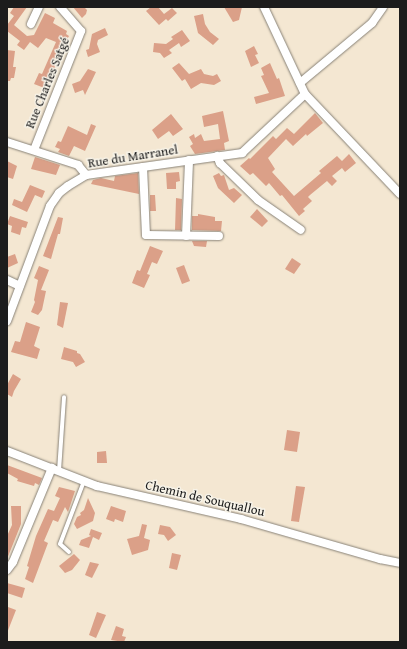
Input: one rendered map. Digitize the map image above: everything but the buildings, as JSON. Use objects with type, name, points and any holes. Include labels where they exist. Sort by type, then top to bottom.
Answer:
[{"type":"street","points":[[31,24],[39,7]]},
{"type":"street","name":"Rue Charles Satgé","points":[[34,150],[81,31],[60,7]]},
{"type":"street","points":[[264,7],[306,94],[400,194]]},
{"type":"street","points":[[300,83],[372,23],[383,7]]},
{"type":"street","name":"Rue du Marranel","points":[[7,321],[50,206],[59,193],[86,175],[242,153],[306,94]]},
{"type":"street","points":[[7,142],[78,165],[86,175]]},
{"type":"street","points":[[217,156],[220,163],[258,200],[301,230]]},
{"type":"street","points":[[186,236],[189,160]]},
{"type":"street","points":[[143,167],[146,235],[219,236]]},
{"type":"street","points":[[7,280],[20,286]]},
{"type":"street","name":"Chemin de Souquallou","points":[[7,451],[97,486],[166,503],[241,518],[380,559],[400,563]]},
{"type":"street","points":[[7,570],[13,562],[56,469]]},
{"type":"lane","points":[[56,469],[64,397]]},
{"type":"lane","points":[[69,552],[60,544],[84,481]]}]
